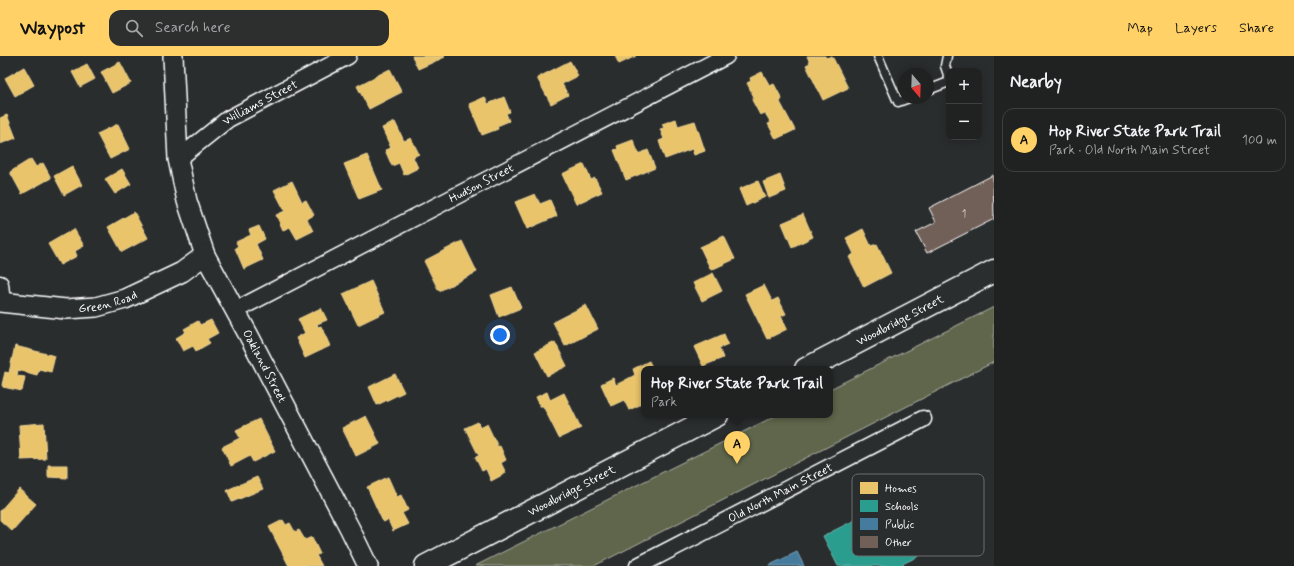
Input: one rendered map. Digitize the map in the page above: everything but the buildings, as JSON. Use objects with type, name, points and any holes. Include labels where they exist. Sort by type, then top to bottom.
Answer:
[{"type":"main road","name":"Woodbridge Street","points":[[812,366],[994,271]]},
{"type":"main road","name":"Woodbridge Street","points":[[426,566],[711,418]]},
{"type":"street","name":"Oakland Street","points":[[173,56],[178,159],[187,201],[205,255],[236,310],[347,522],[368,566]]},
{"type":"street","name":"Williams Street","points":[[178,159],[228,119],[348,56]]},
{"type":"street","name":"Hudson Street","points":[[236,310],[726,56]]},
{"type":"street","name":"Green Road","points":[[1,302],[66,309],[96,307],[125,299],[182,272],[205,255]]},
{"type":"street","points":[[0,284],[1,302]]},
{"type":"street","name":"Old North Main Street","points":[[638,566],[923,418]]},
{"type":"lane","points":[[878,56],[898,102]]},
{"type":"lane","points":[[946,69],[945,66],[947,56]]},
{"type":"lane","points":[[934,88],[946,83]]},
{"type":"green space","points":[[994,307],[994,362],[594,566],[475,566],[771,418],[833,418],[833,388]]},
{"type":"place","name":"Hop River State Park Trail","points":[[737,464]]}]
